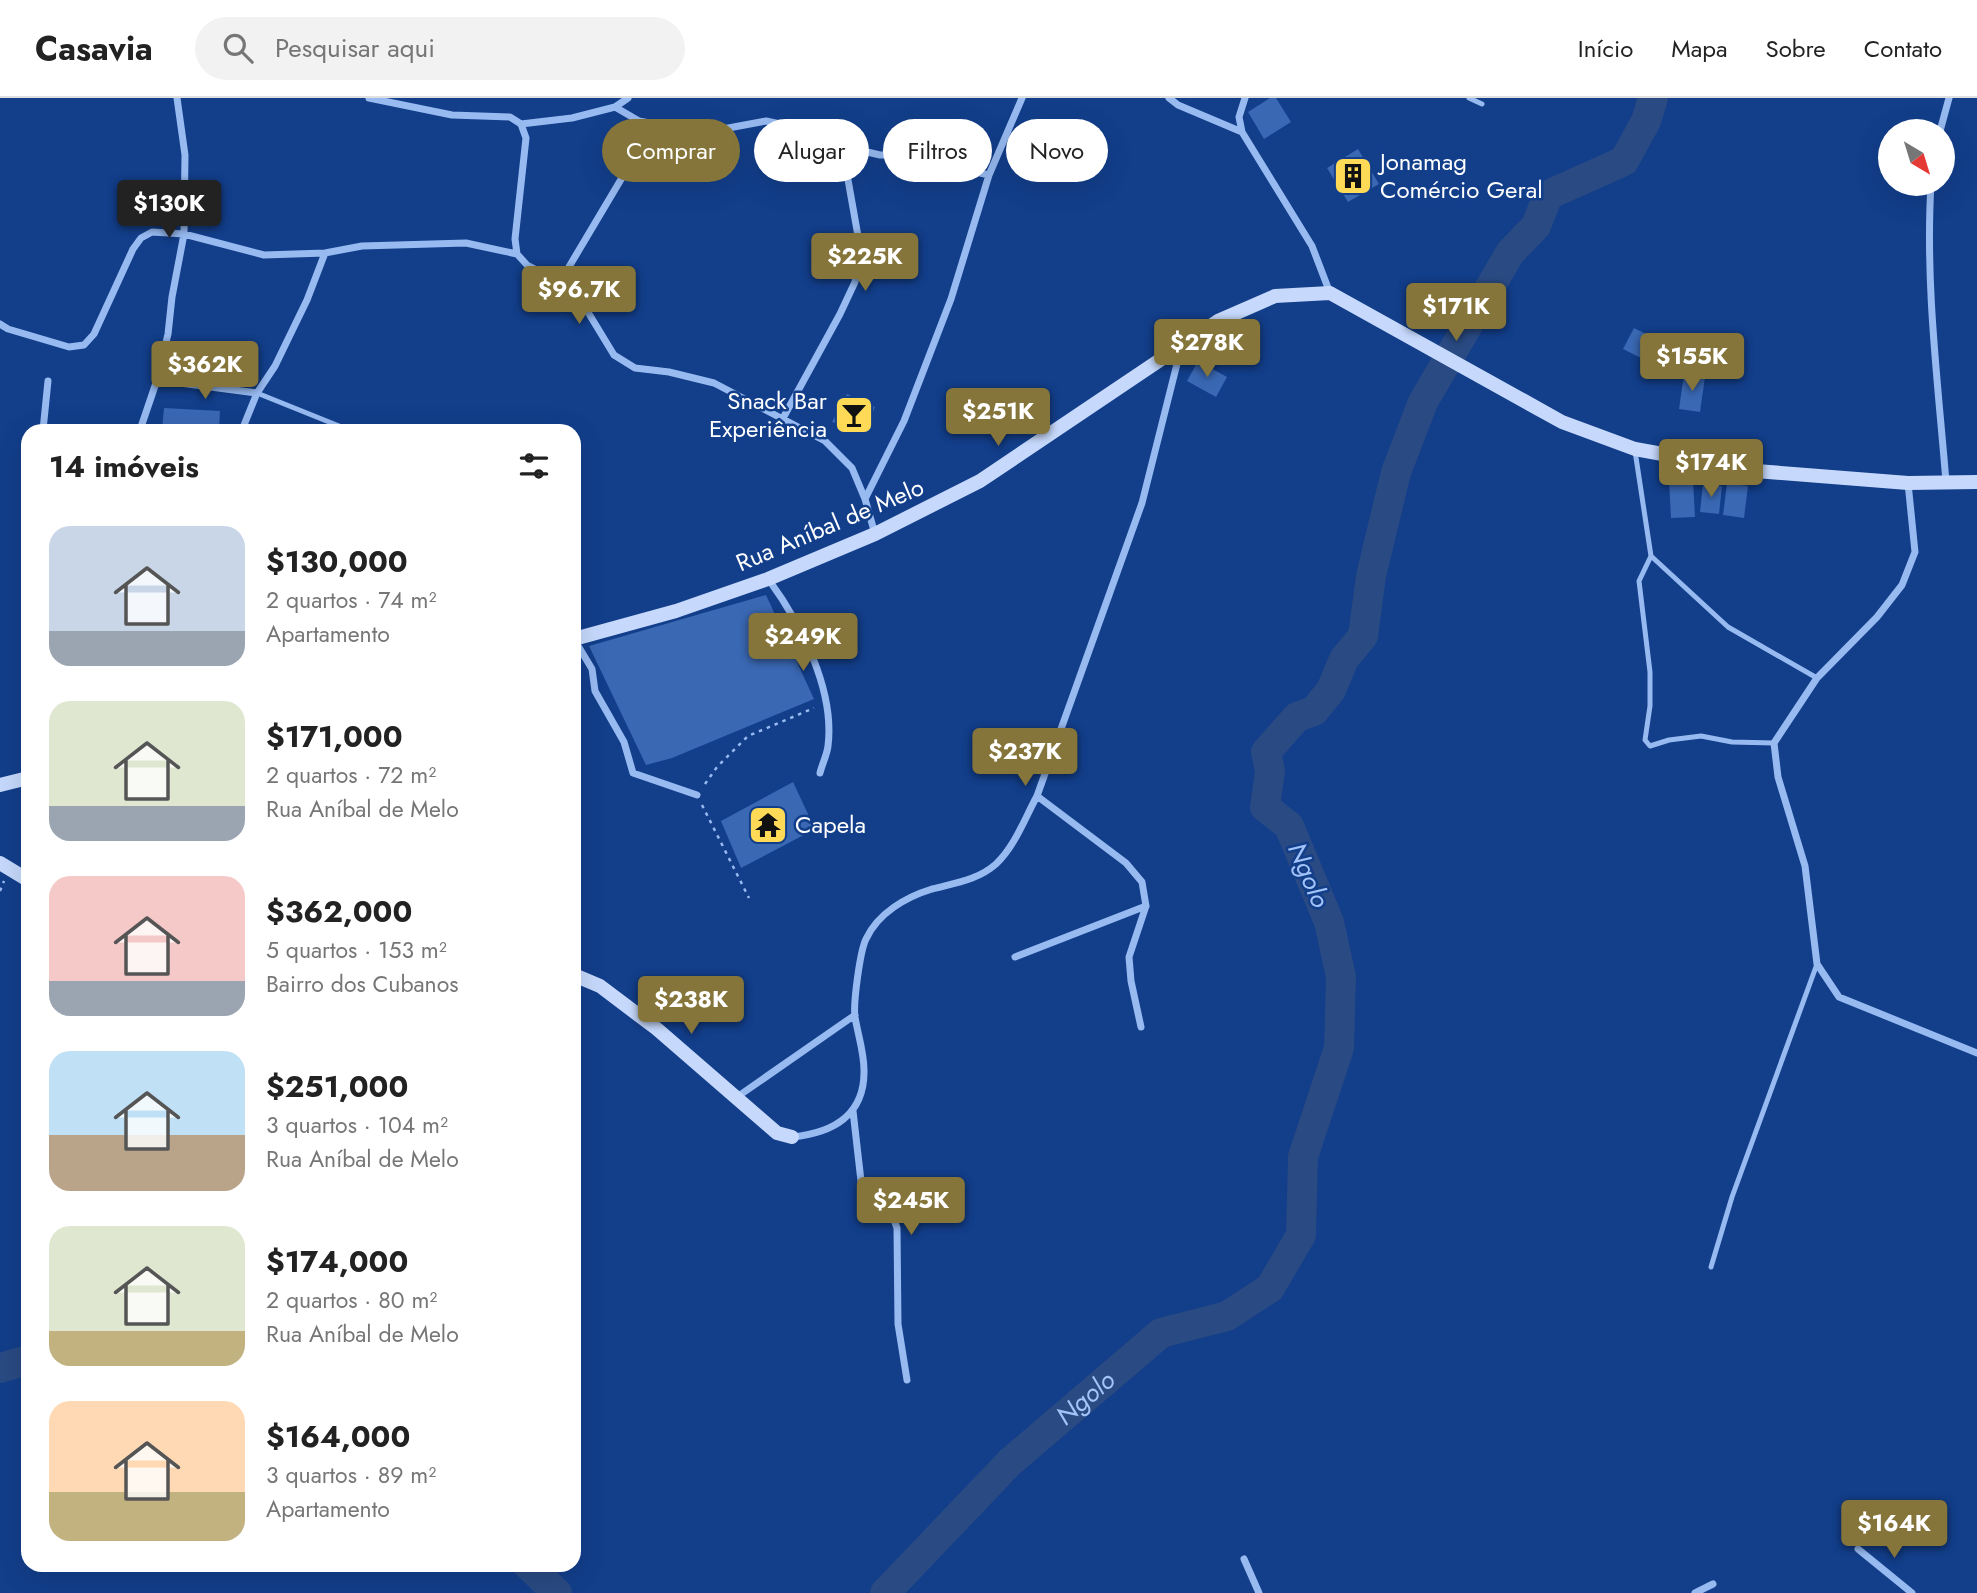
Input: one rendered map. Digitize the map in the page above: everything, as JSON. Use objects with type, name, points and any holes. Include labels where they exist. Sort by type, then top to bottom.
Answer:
[{"type":"street","points":[[142,424],[157,380],[184,234],[185,155],[177,98]]},
{"type":"street","points":[[369,98],[452,115],[510,117],[522,124],[572,118],[615,107],[628,98]]},
{"type":"street","points":[[992,168],[1022,98]]},
{"type":"street","points":[[1169,98],[1178,105],[1242,132]]},
{"type":"street","points":[[1245,98],[1239,117],[1242,132],[1312,246],[1330,293],[1562,422],[1635,449],[1756,471],[1908,483],[1977,482]]},
{"type":"street","points":[[1943,119],[1949,98]]},
{"type":"street","points":[[615,107],[636,119]]},
{"type":"street","points":[[522,124],[526,138],[515,239],[517,254],[527,265],[560,282],[583,304],[614,355],[625,362],[635,368],[669,372],[713,383],[782,421],[825,440],[852,468],[875,534]]},
{"type":"street","points":[[560,282],[619,182]]},
{"type":"street","points":[[782,421],[855,282],[859,261],[858,236],[848,182]]},
{"type":"street","points":[[865,499],[904,421],[951,299],[987,182]]},
{"type":"street","points":[[1930,196],[1928,218],[1933,326],[1946,482]]},
{"type":"street","points":[[0,324],[8,329],[69,347],[84,345],[94,334],[141,238],[152,232],[184,234],[264,255],[325,253],[362,246],[466,243],[517,254]]},
{"type":"street","points":[[244,424],[257,393],[275,366],[307,300],[325,253]]},
{"type":"street","name":"Rua Aníbal de Melo","points":[[581,637],[676,611],[768,579],[875,534],[980,481],[1218,321],[1275,296],[1330,293]]},
{"type":"street","points":[[581,978],[600,986],[657,1030],[777,1133],[792,1137],[814,1135],[836,1125],[853,1111],[863,1091],[864,1070],[855,1015],[865,940],[880,917],[901,903],[930,890],[975,878],[996,863],[1014,840],[1037,796],[1142,503],[1181,348]]},
{"type":"street","points":[[157,380],[257,393]]},
{"type":"street","points":[[44,424],[48,381]]},
{"type":"street","points":[[1908,483],[1915,552],[1902,585],[1877,617],[1817,678],[1774,743],[1778,777],[1805,866],[1817,964],[1839,997],[1977,1053]]},
{"type":"street","points":[[768,579],[785,602],[814,660],[827,717],[828,747],[820,773]]},
{"type":"street","points":[[581,651],[592,670],[594,691],[624,742],[633,773],[697,795]]},
{"type":"street","points":[[0,785],[21,780]]},
{"type":"street","points":[[1037,796],[1126,863],[1142,881],[1146,905],[1129,957],[1141,1027]]},
{"type":"street","points":[[0,863],[21,876]]},
{"type":"street","points":[[1015,957],[1146,905]]},
{"type":"street","points":[[737,1097],[855,1015]]},
{"type":"street","points":[[853,1111],[861,1181],[872,1195],[890,1209],[897,1228],[898,1324],[907,1380]]},
{"type":"street","points":[[1858,1549],[1912,1593]]},
{"type":"street","points":[[1244,1559],[1259,1593]]},
{"type":"street","points":[[1695,1593],[1713,1584]]},
{"type":"lane","points":[[1469,98],[1482,104]]},
{"type":"lane","points":[[257,393],[334,424]]},
{"type":"lane","points":[[1635,449],[1651,555],[1639,581],[1650,672],[1650,706],[1645,740],[1650,746],[1668,740],[1701,736],[1732,742],[1774,743]]},
{"type":"lane","points":[[1651,555],[1728,628],[1817,678]]},
{"type":"lane","points":[[1711,1267],[1732,1197],[1817,964]]},
{"type":"path","points":[[749,898],[697,795],[717,767],[748,736],[814,708]]},
{"type":"building","points":[[1270,98],[1276,98],[1291,122],[1264,139],[1248,112]]},
{"type":"building","name":"Jonamag Comércio Geral","points":[[1358,149],[1379,184],[1348,202],[1327,168]]},
{"type":"building","points":[[1634,328],[1652,337],[1641,358],[1623,349]]},
{"type":"building","points":[[1661,333],[1693,348],[1681,373],[1650,358]]},
{"type":"building","points":[[1198,361],[1227,377],[1216,397],[1187,381]]},
{"type":"building","points":[[1684,374],[1705,377],[1700,412],[1679,409]]},
{"type":"building","name":"Snack Bar Experiência","points":[[847,394],[875,407],[864,433],[832,422]]},
{"type":"building","points":[[164,408],[220,411],[219,424],[163,424]]},
{"type":"building","points":[[1693,480],[1695,517],[1671,518],[1669,481]]},
{"type":"building","points":[[1727,483],[1748,486],[1744,518],[1723,515]]},
{"type":"building","points":[[1703,484],[1722,486],[1719,514],[1700,512]]},
{"type":"building","points":[[766,595],[814,699],[672,758],[646,765],[589,646]]},
{"type":"building","name":"Capela","points":[[793,782],[815,829],[741,868],[721,821]]},
{"type":"waterway","name":"Ngolo","points":[[885,1593],[1010,1462],[1161,1333],[1227,1316],[1270,1288],[1301,1235],[1303,1157],[1339,1048],[1341,977],[1329,922],[1289,826],[1265,807],[1270,771],[1266,752],[1297,717],[1314,711],[1331,690],[1344,659],[1363,636],[1371,576],[1396,472],[1423,402],[1510,253],[1536,226],[1548,195],[1624,161],[1646,121],[1653,98]]},
{"type":"waterway","points":[[0,1368],[21,1362]]},
{"type":"waterway","points":[[535,1572],[557,1593]]},
{"type":"place","name":"Jonamag Comércio Geral","points":[[1353,176]]},
{"type":"place","name":"Snack Bar Experiência","points":[[854,415]]},
{"type":"place","name":"Capela","points":[[768,825]]}]
